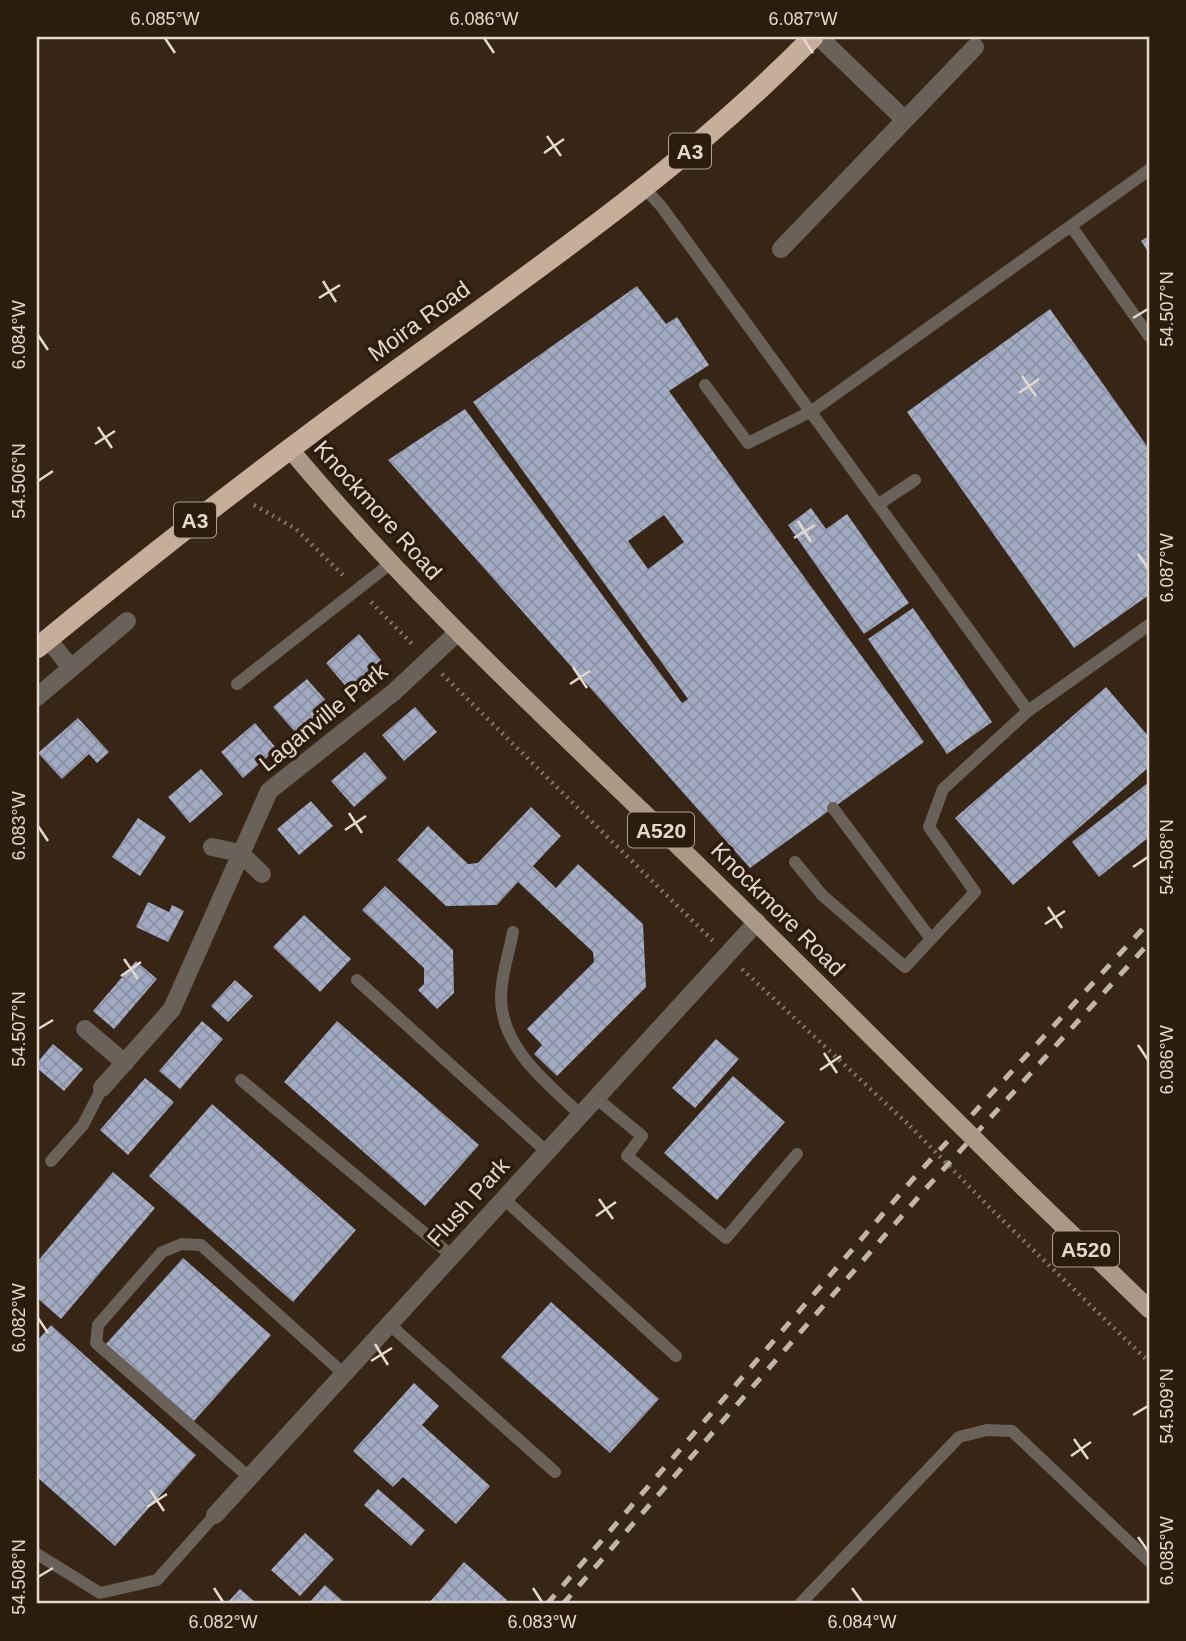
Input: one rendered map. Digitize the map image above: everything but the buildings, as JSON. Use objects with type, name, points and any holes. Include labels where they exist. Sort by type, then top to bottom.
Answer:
[{"type":"highway","name":"Moira Road","points":[[42,643],[234,489],[645,189],[764,87],[813,37]]},
{"type":"main road","name":"Knockmore Road","points":[[289,448],[338,507],[457,633],[757,922],[1149,1309]]},
{"type":"street","points":[[819,37],[904,119]]},
{"type":"street","points":[[781,248],[975,47]]},
{"type":"street","points":[[37,696],[127,621]]},
{"type":"street","name":"Laganville Park","points":[[102,1088],[172,1009],[270,791],[429,661],[457,633]]},
{"type":"street","name":"Moira Road","points":[[42,643],[71,668]]},
{"type":"street","points":[[212,847],[240,853],[262,874]]},
{"type":"street","name":"Flush Park","points":[[215,1515],[757,922]]},
{"type":"street","points":[[85,1029],[125,1063]]},
{"type":"lane","points":[[705,385],[748,443],[811,411],[1149,170]]},
{"type":"lane","points":[[645,189],[661,206],[1028,711]]},
{"type":"lane","points":[[1071,226],[1149,335]]},
{"type":"lane","points":[[879,504],[915,480]]},
{"type":"lane","points":[[237,684],[391,563]]},
{"type":"lane","points":[[795,862],[822,895],[905,967],[975,892],[929,827],[943,789],[1028,711],[1149,625]]},
{"type":"lane","points":[[833,808],[931,939]]},
{"type":"lane","points":[[513,932],[500,998],[512,1042],[535,1072],[581,1115]]},
{"type":"lane","points":[[357,980],[547,1152]]},
{"type":"lane","points":[[240,1080],[452,1256]]},
{"type":"lane","points":[[51,1161],[83,1125],[102,1088]]},
{"type":"lane","points":[[596,1098],[642,1136],[627,1156],[726,1238],[797,1154]]},
{"type":"lane","points":[[504,1199],[676,1356]]},
{"type":"lane","points":[[250,1478],[96,1343],[98,1325],[162,1252],[182,1244],[201,1245],[344,1374]]},
{"type":"lane","points":[[390,1325],[555,1472]]},
{"type":"lane","points":[[800,1604],[959,1437],[987,1430],[1012,1432],[1149,1561]]},
{"type":"lane","points":[[37,1554],[100,1592],[157,1580],[215,1515]]},
{"type":"path","points":[[234,489],[265,513],[296,529],[727,955],[910,1126],[992,1211],[1149,1362]]},
{"type":"railway","points":[[547,1604],[913,1179],[1149,922]]},
{"type":"railway","points":[[563,1604],[921,1194],[1149,943]]}]
